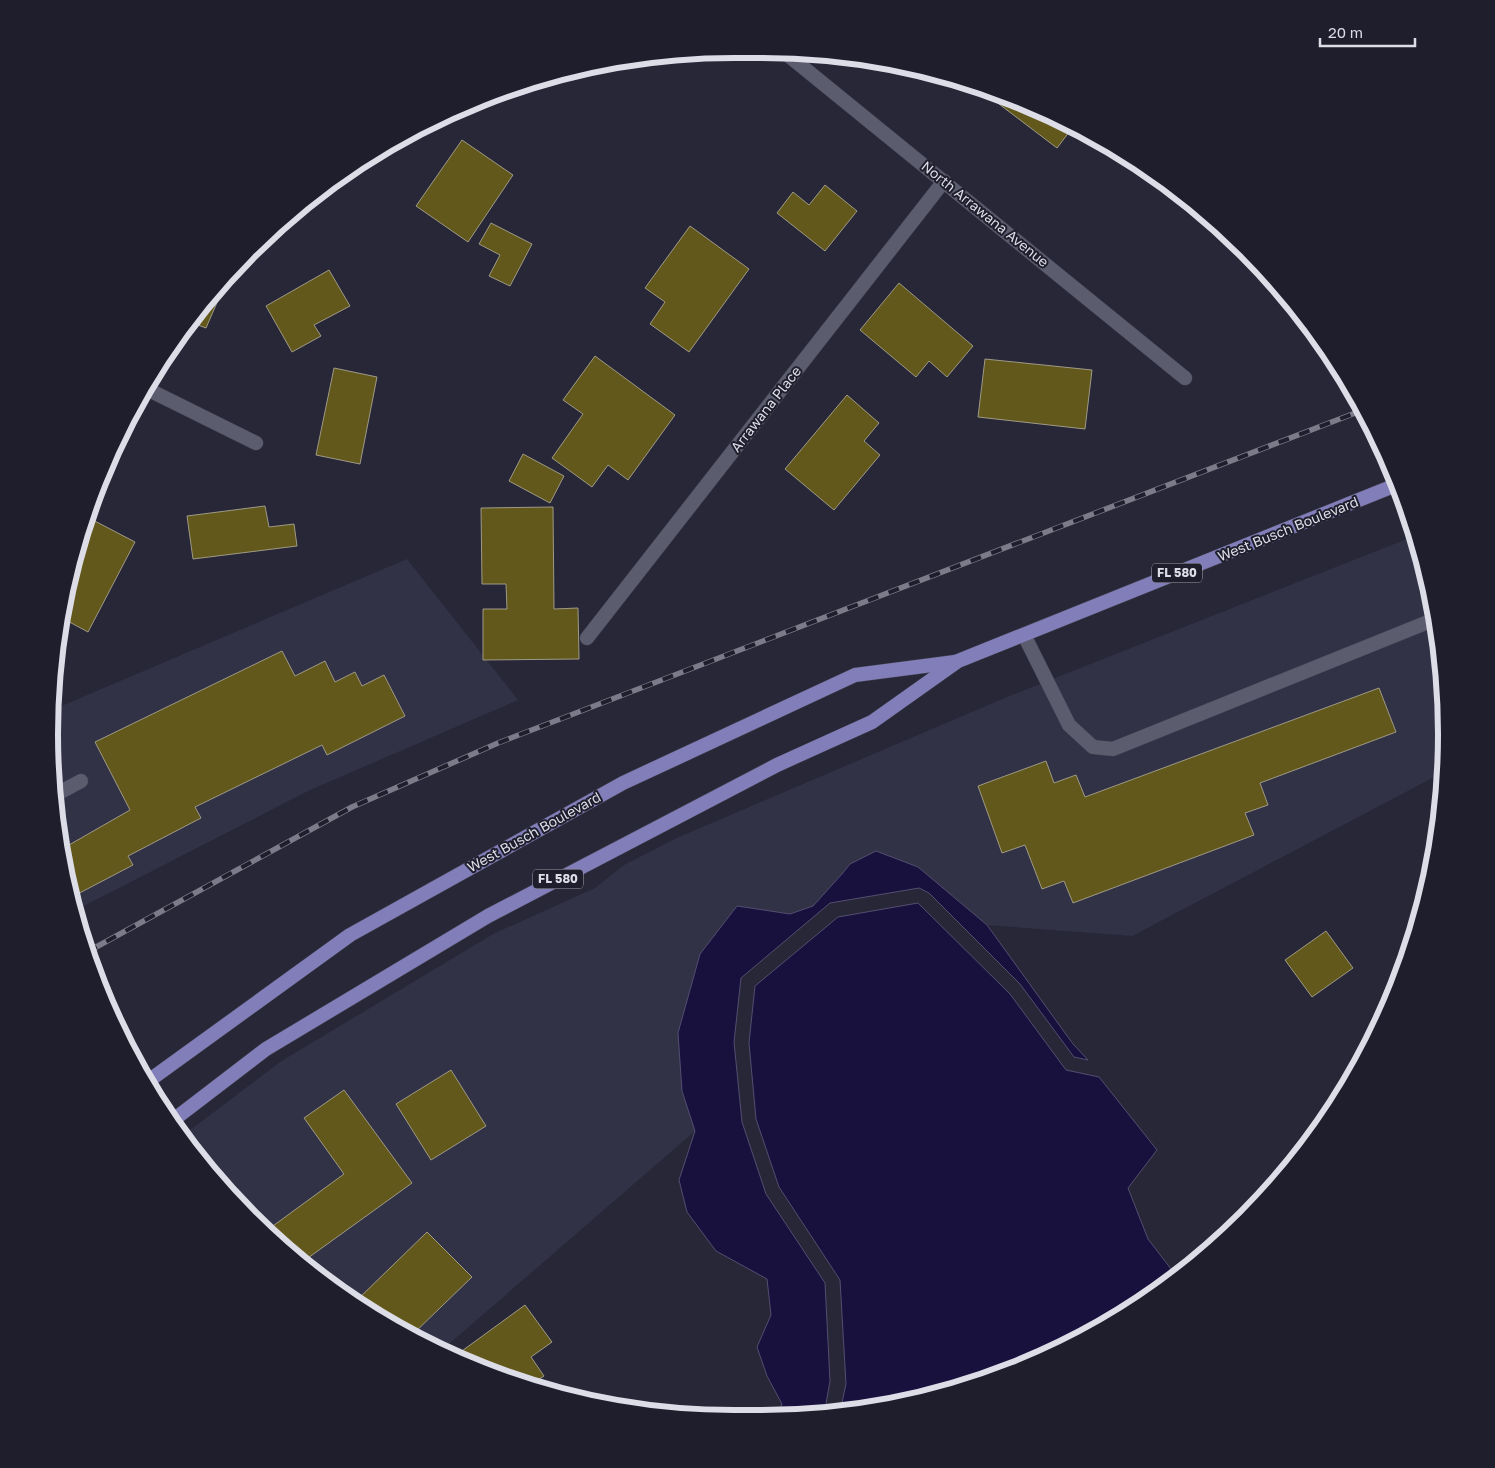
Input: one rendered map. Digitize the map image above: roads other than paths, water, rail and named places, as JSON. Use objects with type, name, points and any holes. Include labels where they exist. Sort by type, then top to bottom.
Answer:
[{"type":"main road","name":"West Busch Boulevard","points":[[152,1078],[350,935],[623,783],[855,676],[958,661],[1391,489]]},
{"type":"main road","name":"West Busch Boulevard","points":[[177,1117],[266,1049],[488,916],[777,765],[872,722],[958,661]]},
{"type":"street","name":"North Arrawana Avenue","points":[[794,59],[1185,378]]},
{"type":"street","name":"Arrawana Place","points":[[587,638],[944,181]]},
{"type":"street","points":[[151,391],[256,443]]},
{"type":"street","points":[[1024,635],[1069,725],[1093,747],[1113,749],[1428,622]]},
{"type":"street","points":[[60,792],[81,781]]},
{"type":"railway","points":[[92,949],[352,807],[498,743],[1356,413]]}]
